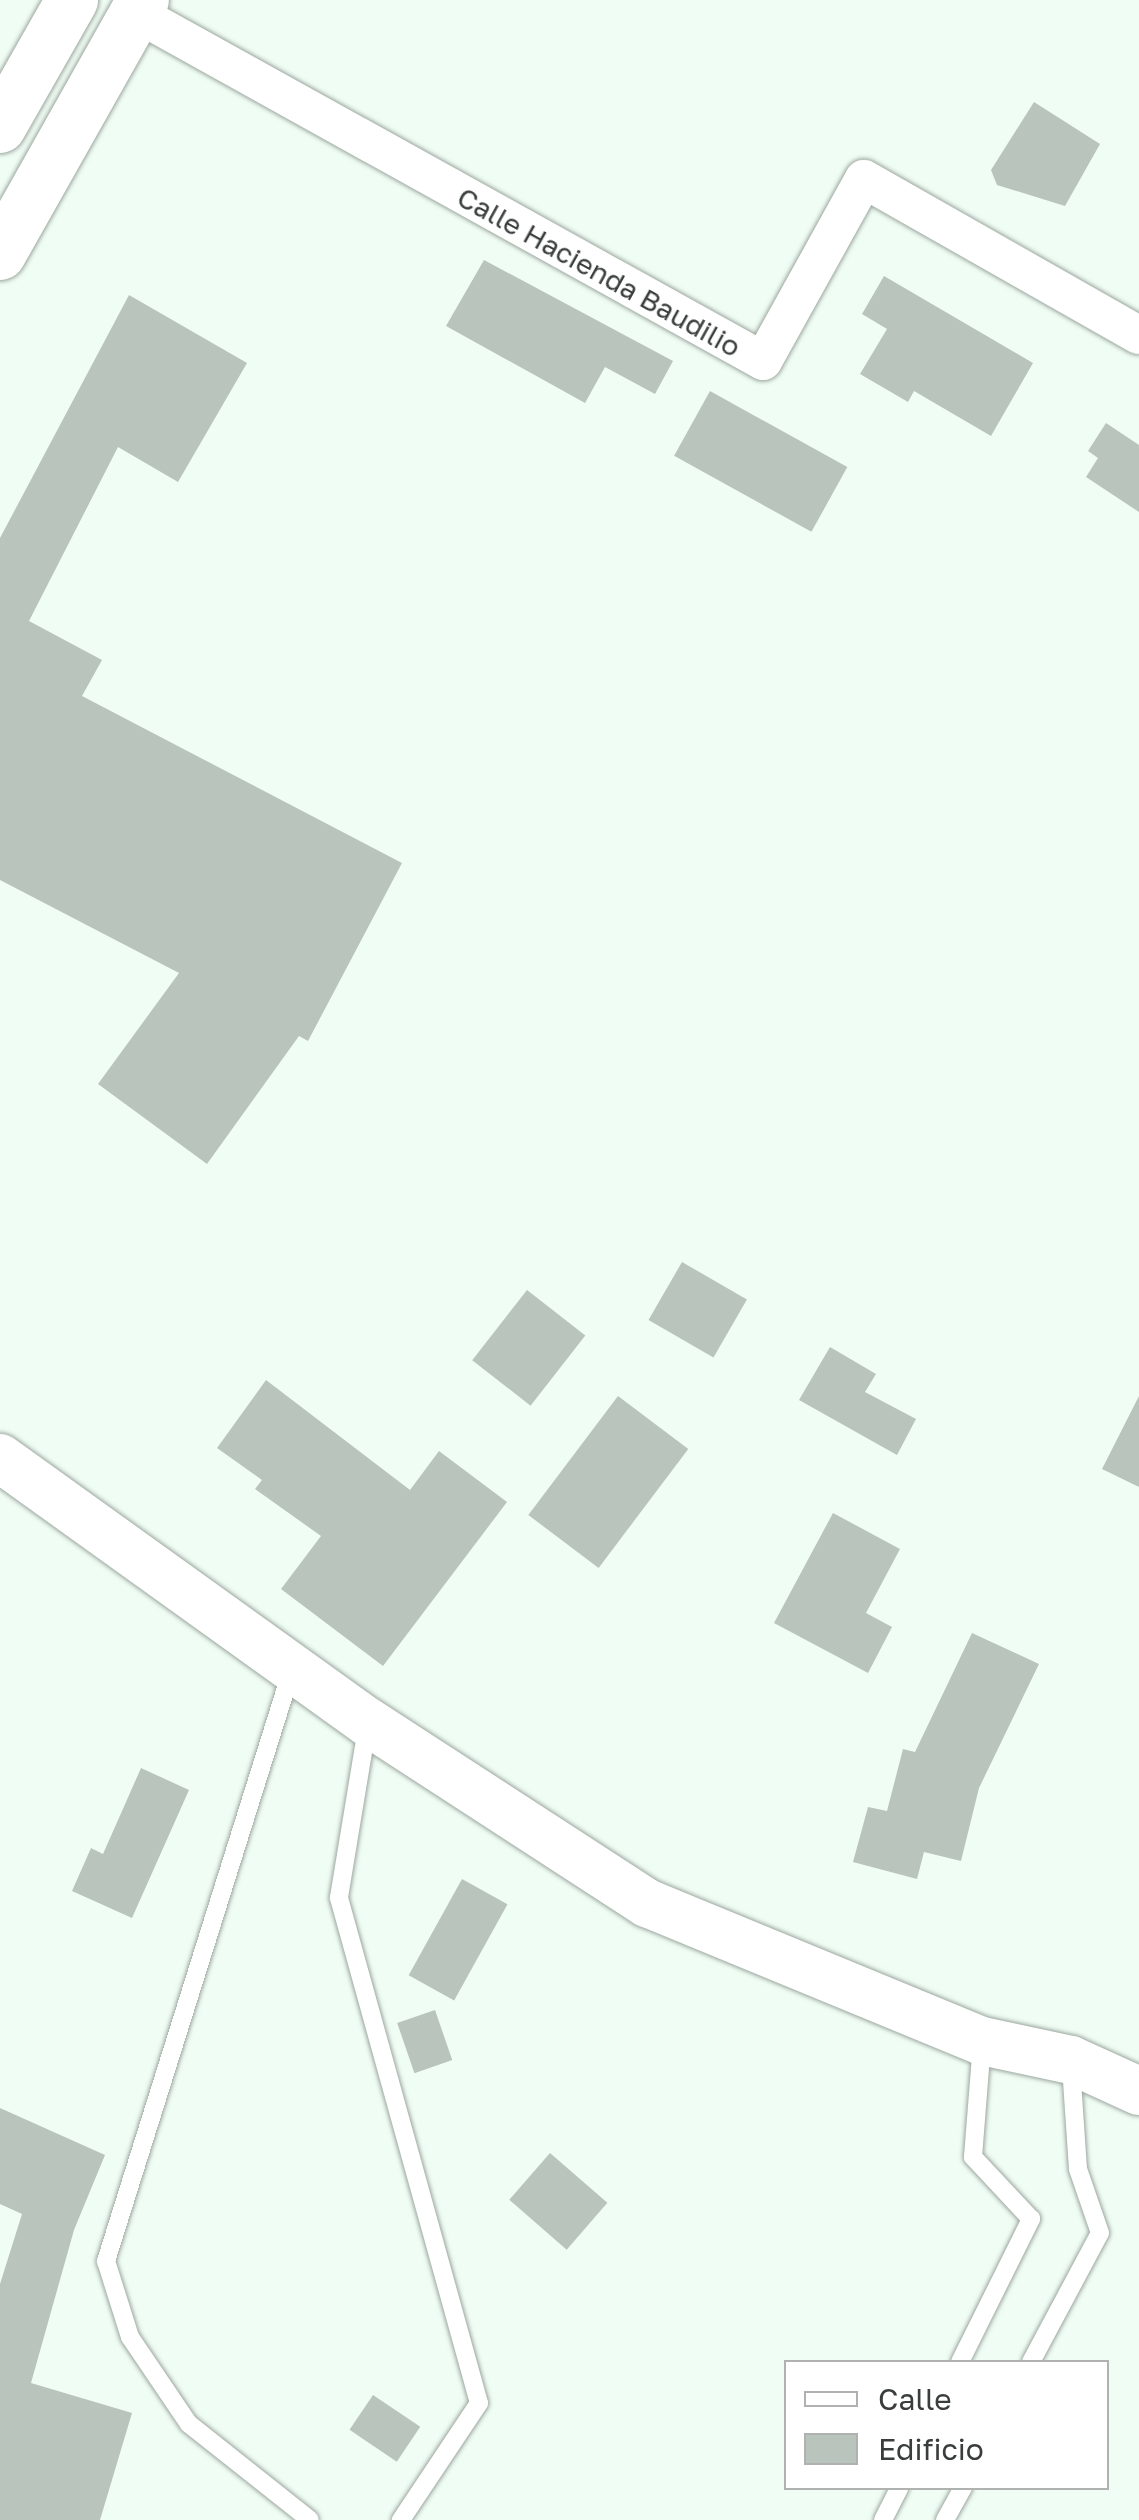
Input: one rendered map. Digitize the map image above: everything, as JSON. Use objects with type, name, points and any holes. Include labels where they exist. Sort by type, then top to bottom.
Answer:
[{"type":"main road","points":[[0,128],[72,0]]},
{"type":"main road","points":[[0,254],[140,6]]},
{"type":"street","name":"Calle Hacienda Baudilio","points":[[140,6],[763,361],[864,179],[1139,336]]},
{"type":"street","points":[[0,1458],[294,1664],[368,1722],[647,1902],[982,2041],[1071,2060],[1139,2090]]},
{"type":"lane","points":[[294,1664],[106,2261],[130,2336],[189,2424],[310,2520]]},
{"type":"lane","points":[[368,1722],[339,1898],[479,2403],[401,2520]]},
{"type":"lane","points":[[961,2360],[1030,2219],[974,2156],[982,2041]]},
{"type":"lane","points":[[1031,2360],[1100,2233],[1078,2169],[1071,2060]]},
{"type":"lane","points":[[883,2520],[898,2490]]},
{"type":"lane","points":[[945,2520],[962,2490]]},
{"type":"building","points":[[1034,102],[1100,144],[1065,206],[997,185],[991,170]]},
{"type":"building","points":[[484,260],[673,361],[655,394],[605,367],[585,403],[446,326]]},
{"type":"building","points":[[884,276],[1033,363],[991,436],[914,391],[908,402],[860,374],[887,329],[862,314]]},
{"type":"building","points":[[129,295],[247,363],[178,482],[118,447],[29,621],[102,660],[82,696],[402,863],[308,1041],[299,1036],[207,1164],[98,1084],[179,973],[0,880],[0,538]]},
{"type":"building","points":[[710,391],[847,467],[811,532],[674,456]]},
{"type":"building","points":[[1106,423],[1139,445],[1139,512],[1086,477],[1098,458],[1088,451]]},
{"type":"building","points":[[682,1262],[747,1300],[713,1358],[648,1320]]},
{"type":"building","points":[[527,1290],[585,1336],[531,1406],[472,1360]]},
{"type":"building","points":[[830,1347],[876,1374],[865,1392],[916,1419],[897,1455],[799,1400]]},
{"type":"building","points":[[266,1380],[410,1490],[439,1451],[507,1502],[383,1666],[281,1589],[321,1536],[255,1489],[262,1480],[217,1448]]},
{"type":"building","points":[[618,1396],[688,1449],[599,1568],[528,1515]]},
{"type":"building","points":[[1139,1396],[1139,1487],[1102,1469]]},
{"type":"building","points":[[833,1513],[900,1549],[866,1613],[892,1627],[868,1673],[774,1623]]},
{"type":"building","points":[[972,1633],[1039,1664],[979,1788],[961,1861],[924,1852],[917,1879],[853,1862],[868,1807],[887,1811],[903,1749],[915,1752]]},
{"type":"building","points":[[141,1768],[189,1790],[132,1918],[72,1891],[91,1848],[103,1854]]},
{"type":"building","points":[[462,1879],[507,1904],[454,2000],[409,1975]]},
{"type":"building","points":[[435,2010],[452,2060],[414,2073],[397,2023]]},
{"type":"building","points":[[0,2108],[105,2155],[74,2230],[31,2383],[132,2413],[100,2520],[0,2520],[0,2284],[22,2214],[0,2204]]},
{"type":"building","points":[[550,2153],[607,2203],[567,2250],[509,2200]]},
{"type":"building","points":[[373,2395],[420,2427],[397,2462],[350,2430]]}]
